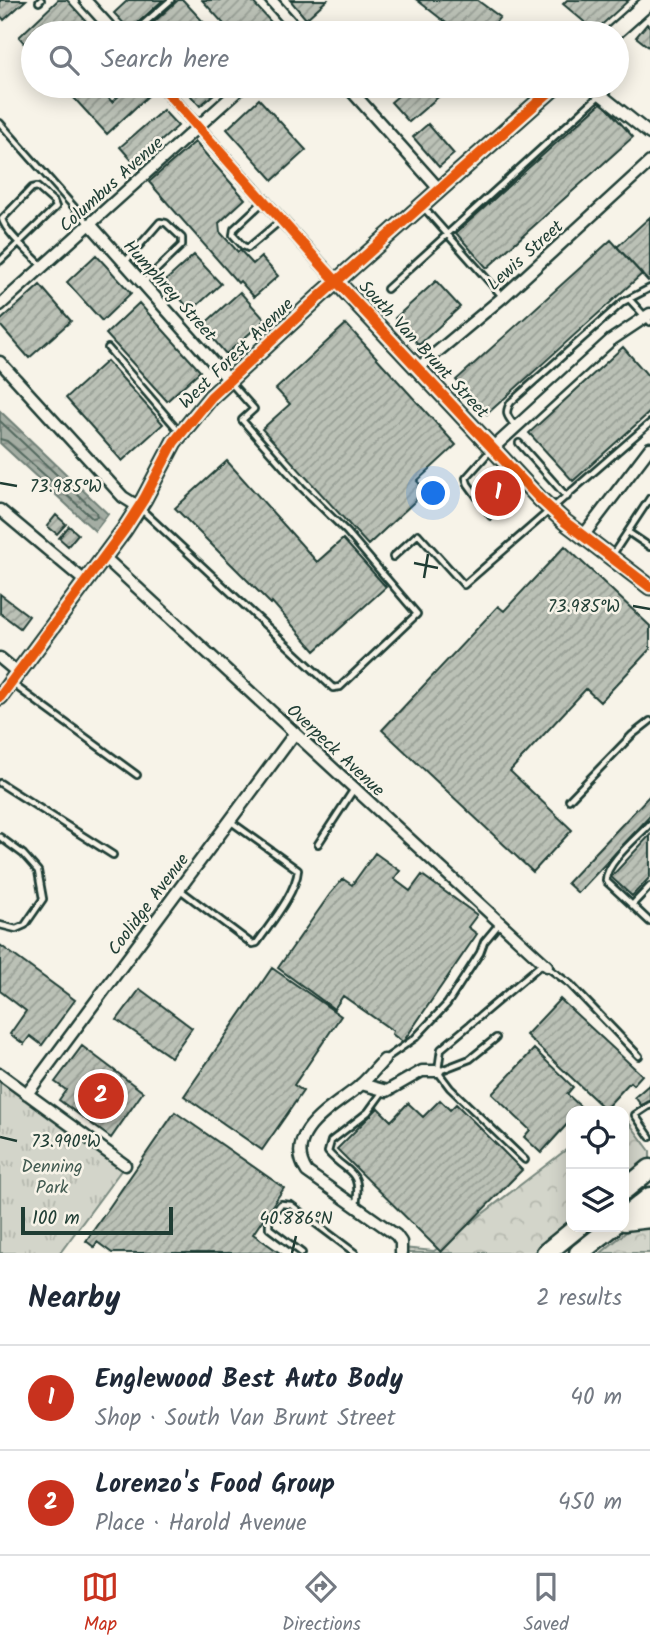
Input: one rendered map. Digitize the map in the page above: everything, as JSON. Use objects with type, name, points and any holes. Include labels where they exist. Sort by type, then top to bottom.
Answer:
[{"type":"highway","points":[[629,1186],[650,1169]]},
{"type":"highway","points":[[629,1216],[650,1197]]},
{"type":"highway","points":[[629,1220],[650,1219]]},
{"type":"highway","points":[[546,1253],[572,1232]]},
{"type":"highway","points":[[579,1253],[606,1232]]},
{"type":"street","points":[[85,0],[104,21]]},
{"type":"street","points":[[271,0],[292,21]]},
{"type":"street","points":[[628,21],[650,1]]},
{"type":"street","name":"South Van Brunt Street","points":[[172,98],[337,281],[551,510],[650,587]]},
{"type":"street","name":"Columbus Avenue","points":[[0,306],[230,98]]},
{"type":"street","points":[[358,98],[439,189]]},
{"type":"street","name":"West Forest Avenue","points":[[0,696],[135,513],[162,460],[180,433],[228,379],[542,98]]},
{"type":"street","points":[[606,98],[650,134]]},
{"type":"street","name":"Lewis Street","points":[[418,368],[503,297],[650,162]]},
{"type":"street","name":"Humphrey Street","points":[[90,224],[228,379]]},
{"type":"street","points":[[493,448],[611,340],[648,317]]},
{"type":"street","points":[[0,362],[135,513]]},
{"type":"street","points":[[583,536],[650,448]]},
{"type":"street","points":[[0,510],[86,582]]},
{"type":"street","name":"Overpeck Avenue","points":[[108,552],[295,733],[545,965]]},
{"type":"street","points":[[0,658],[14,678]]},
{"type":"street","name":"Coolidge Avenue","points":[[27,1094],[295,733]]},
{"type":"street","points":[[384,1060],[361,1084],[312,1124],[302,1138],[299,1149],[304,1167],[311,1176],[396,1235],[401,1242],[401,1253]]},
{"type":"street","points":[[361,1084],[392,1090],[422,1071],[438,1071]]},
{"type":"street","points":[[0,1074],[125,1166]]},
{"type":"lane","points":[[147,21],[171,0]]},
{"type":"lane","points":[[387,289],[597,98]]},
{"type":"lane","points":[[0,123],[90,224]]},
{"type":"lane","points":[[0,261],[21,243],[56,207],[37,187],[32,188],[2,219],[4,226],[21,243],[43,267]]},
{"type":"lane","points":[[264,201],[234,229],[233,235],[248,248],[281,220]]},
{"type":"lane","points":[[421,205],[503,297]]},
{"type":"lane","points":[[124,262],[160,222],[166,223],[182,238],[183,245],[143,284]]},
{"type":"lane","points":[[515,426],[506,410],[511,402],[623,302],[650,288]]},
{"type":"lane","points":[[630,300],[648,317]]},
{"type":"lane","points":[[108,348],[180,433]]},
{"type":"lane","name":"Humphrey Street","points":[[135,513],[333,688],[340,687],[417,614],[347,532],[302,488],[243,420],[254,409],[228,379]]},
{"type":"lane","points":[[393,557],[418,534],[464,585],[650,424]]},
{"type":"lane","points":[[519,443],[567,497]]},
{"type":"lane","points":[[491,516],[466,478],[493,448]]},
{"type":"lane","points":[[611,557],[650,498]]},
{"type":"lane","points":[[628,532],[650,547]]},
{"type":"lane","points":[[14,678],[137,775]]},
{"type":"lane","points":[[569,800],[632,734],[650,720]]},
{"type":"lane","points":[[0,783],[113,855]]},
{"type":"lane","points":[[318,844],[355,789]]},
{"type":"lane","points":[[179,889],[252,944],[257,943],[277,914],[299,873],[230,820]]},
{"type":"lane","points":[[650,824],[611,865],[606,874],[606,881],[650,922]]},
{"type":"lane","points":[[0,837],[23,854],[38,871],[43,899],[25,925],[16,929],[0,925]]},
{"type":"lane","points":[[632,905],[650,886]]},
{"type":"lane","points":[[384,1060],[415,1038],[447,1004],[480,953],[484,942],[500,923]]},
{"type":"lane","points":[[525,1160],[450,1088],[438,1071],[441,1049],[545,965],[570,985],[639,1056]]},
{"type":"lane","points":[[438,1071],[470,1059],[496,1038]]},
{"type":"lane","points":[[355,1206],[357,1181],[351,1172],[331,1156],[328,1146],[373,1106],[384,1090]]},
{"type":"lane","points":[[650,1105],[635,1115],[650,1137]]},
{"type":"lane","points":[[302,1253],[269,1228],[269,1218],[281,1204],[292,1205],[355,1253]]},
{"type":"green space","name":"Denning Park","points":[[0,1074],[125,1165],[60,1253],[0,1253]]},
{"type":"green space","points":[[629,1123],[650,1151],[650,1169],[629,1186]]},
{"type":"green space","points":[[566,1150],[566,1232],[546,1253],[401,1253],[403,1248],[434,1251]]},
{"type":"green space","points":[[650,1222],[650,1253],[601,1253],[629,1232],[631,1228]]},
{"type":"water","points":[[0,411],[108,514],[95,531],[0,443]]},
{"type":"building","points":[[0,0],[26,0],[4,20],[0,15]]},
{"type":"building","points":[[58,0],[67,0],[86,21],[36,21]]},
{"type":"building","points":[[128,0],[163,0],[140,21],[122,21],[114,13]]},
{"type":"building","points":[[178,0],[183,0],[202,21],[155,21]]},
{"type":"building","points":[[202,0],[251,0],[270,21],[221,21]]},
{"type":"building","points":[[290,0],[327,0],[306,19]]},
{"type":"building","points":[[417,0],[477,0],[500,17],[497,21],[444,21]]},
{"type":"building","points":[[567,0],[629,0],[606,21],[583,21],[563,4]]},
{"type":"building","points":[[647,24],[650,27],[650,48],[636,37]]},
{"type":"building","points":[[74,98],[109,98],[112,102],[116,98],[146,98],[107,134]]},
{"type":"building","points":[[193,98],[209,98],[200,106]]},
{"type":"building","points":[[396,98],[437,98],[409,122],[391,102]]},
{"type":"building","points":[[259,99],[306,150],[273,180],[227,129]]},
{"type":"building","points":[[602,102],[633,137],[487,268],[456,233]]},
{"type":"building","points":[[163,110],[178,126],[135,164],[120,147]]},
{"type":"building","points":[[428,124],[454,154],[439,167],[413,137]]},
{"type":"building","points":[[195,142],[245,199],[219,223],[220,232],[253,264],[261,257],[278,276],[254,297],[240,281],[238,283],[149,182]]},
{"type":"building","points":[[650,217],[650,280],[648,281],[617,247]]},
{"type":"building","points":[[611,240],[642,274],[487,414],[456,380]]},
{"type":"building","points":[[96,255],[131,293],[102,321],[67,282]]},
{"type":"building","points":[[194,255],[221,284],[191,311],[165,281]]},
{"type":"building","points":[[436,281],[460,307],[419,345],[395,318]]},
{"type":"building","points":[[40,285],[71,321],[29,358],[0,325],[0,321]]},
{"type":"building","points":[[240,292],[265,320],[226,354],[202,326]]},
{"type":"building","points":[[139,303],[200,371],[167,401],[106,334]]},
{"type":"building","points":[[346,324],[456,445],[417,481],[426,491],[368,545],[262,429],[290,404],[276,389]]},
{"type":"building","points":[[623,347],[650,378],[650,412],[573,481],[529,433]]},
{"type":"building","points":[[107,361],[163,424],[122,461],[66,398]]},
{"type":"building","points":[[227,461],[317,562],[343,539],[386,587],[315,651],[272,602],[271,604],[175,508]]},
{"type":"building","points":[[494,471],[519,499],[502,515],[476,487]]},
{"type":"building","points":[[56,515],[66,524],[57,534],[47,526]]},
{"type":"building","points":[[69,526],[78,534],[68,546],[59,538]]},
{"type":"building","points":[[565,546],[650,626],[650,649],[600,702],[586,689],[510,771],[572,830],[533,872],[382,730],[498,606],[504,611]]},
{"type":"building","points":[[0,594],[29,616],[20,628],[0,613]]},
{"type":"building","points":[[650,795],[650,816],[578,893],[567,883]]},
{"type":"building","points":[[650,835],[650,877],[632,896],[611,877]]},
{"type":"building","points":[[375,853],[400,871],[394,879],[410,891],[422,875],[477,915],[468,927],[477,934],[403,1042],[392,1034],[393,1031],[343,996],[334,1009],[278,968],[330,894],[343,879],[352,885]]},
{"type":"building","points":[[0,945],[75,1000],[42,1045],[30,1036],[24,1044],[10,1034],[26,1011],[0,991]]},
{"type":"building","points":[[272,968],[341,1016],[294,1085],[303,1091],[262,1150],[184,1096]]},
{"type":"building","points":[[140,989],[192,1028],[171,1057],[117,1020]]},
{"type":"building","points":[[560,999],[642,1075],[633,1085],[630,1082],[608,1106],[602,1106],[526,1035]]},
{"type":"building","points":[[82,1046],[143,1092],[111,1138],[59,1100],[66,1090],[55,1082]]},
{"type":"building","points":[[534,1049],[573,1087],[567,1094],[580,1106],[566,1106],[566,1126],[541,1153],[524,1137],[530,1130],[492,1094]]},
{"type":"building","points":[[650,1084],[650,1102],[641,1105],[635,1097]]},
{"type":"building","points":[[440,1100],[450,1110],[456,1104],[522,1170],[441,1252],[337,1149],[378,1108],[391,1121],[408,1103],[423,1117]]},
{"type":"building","points":[[175,1112],[284,1188],[253,1234],[280,1253],[112,1253],[97,1242],[94,1247],[86,1241]]},
{"type":"cycle path","points":[[172,98],[325,269],[540,499],[565,522],[650,587]]},
{"type":"cycle path","points":[[0,697],[124,530],[174,442],[211,397],[543,98]]},
{"type":"place","name":"Englewood Best Auto Body","points":[[498,493]]},
{"type":"place","name":"Lorenzo's Food Group","points":[[101,1096]]}]
